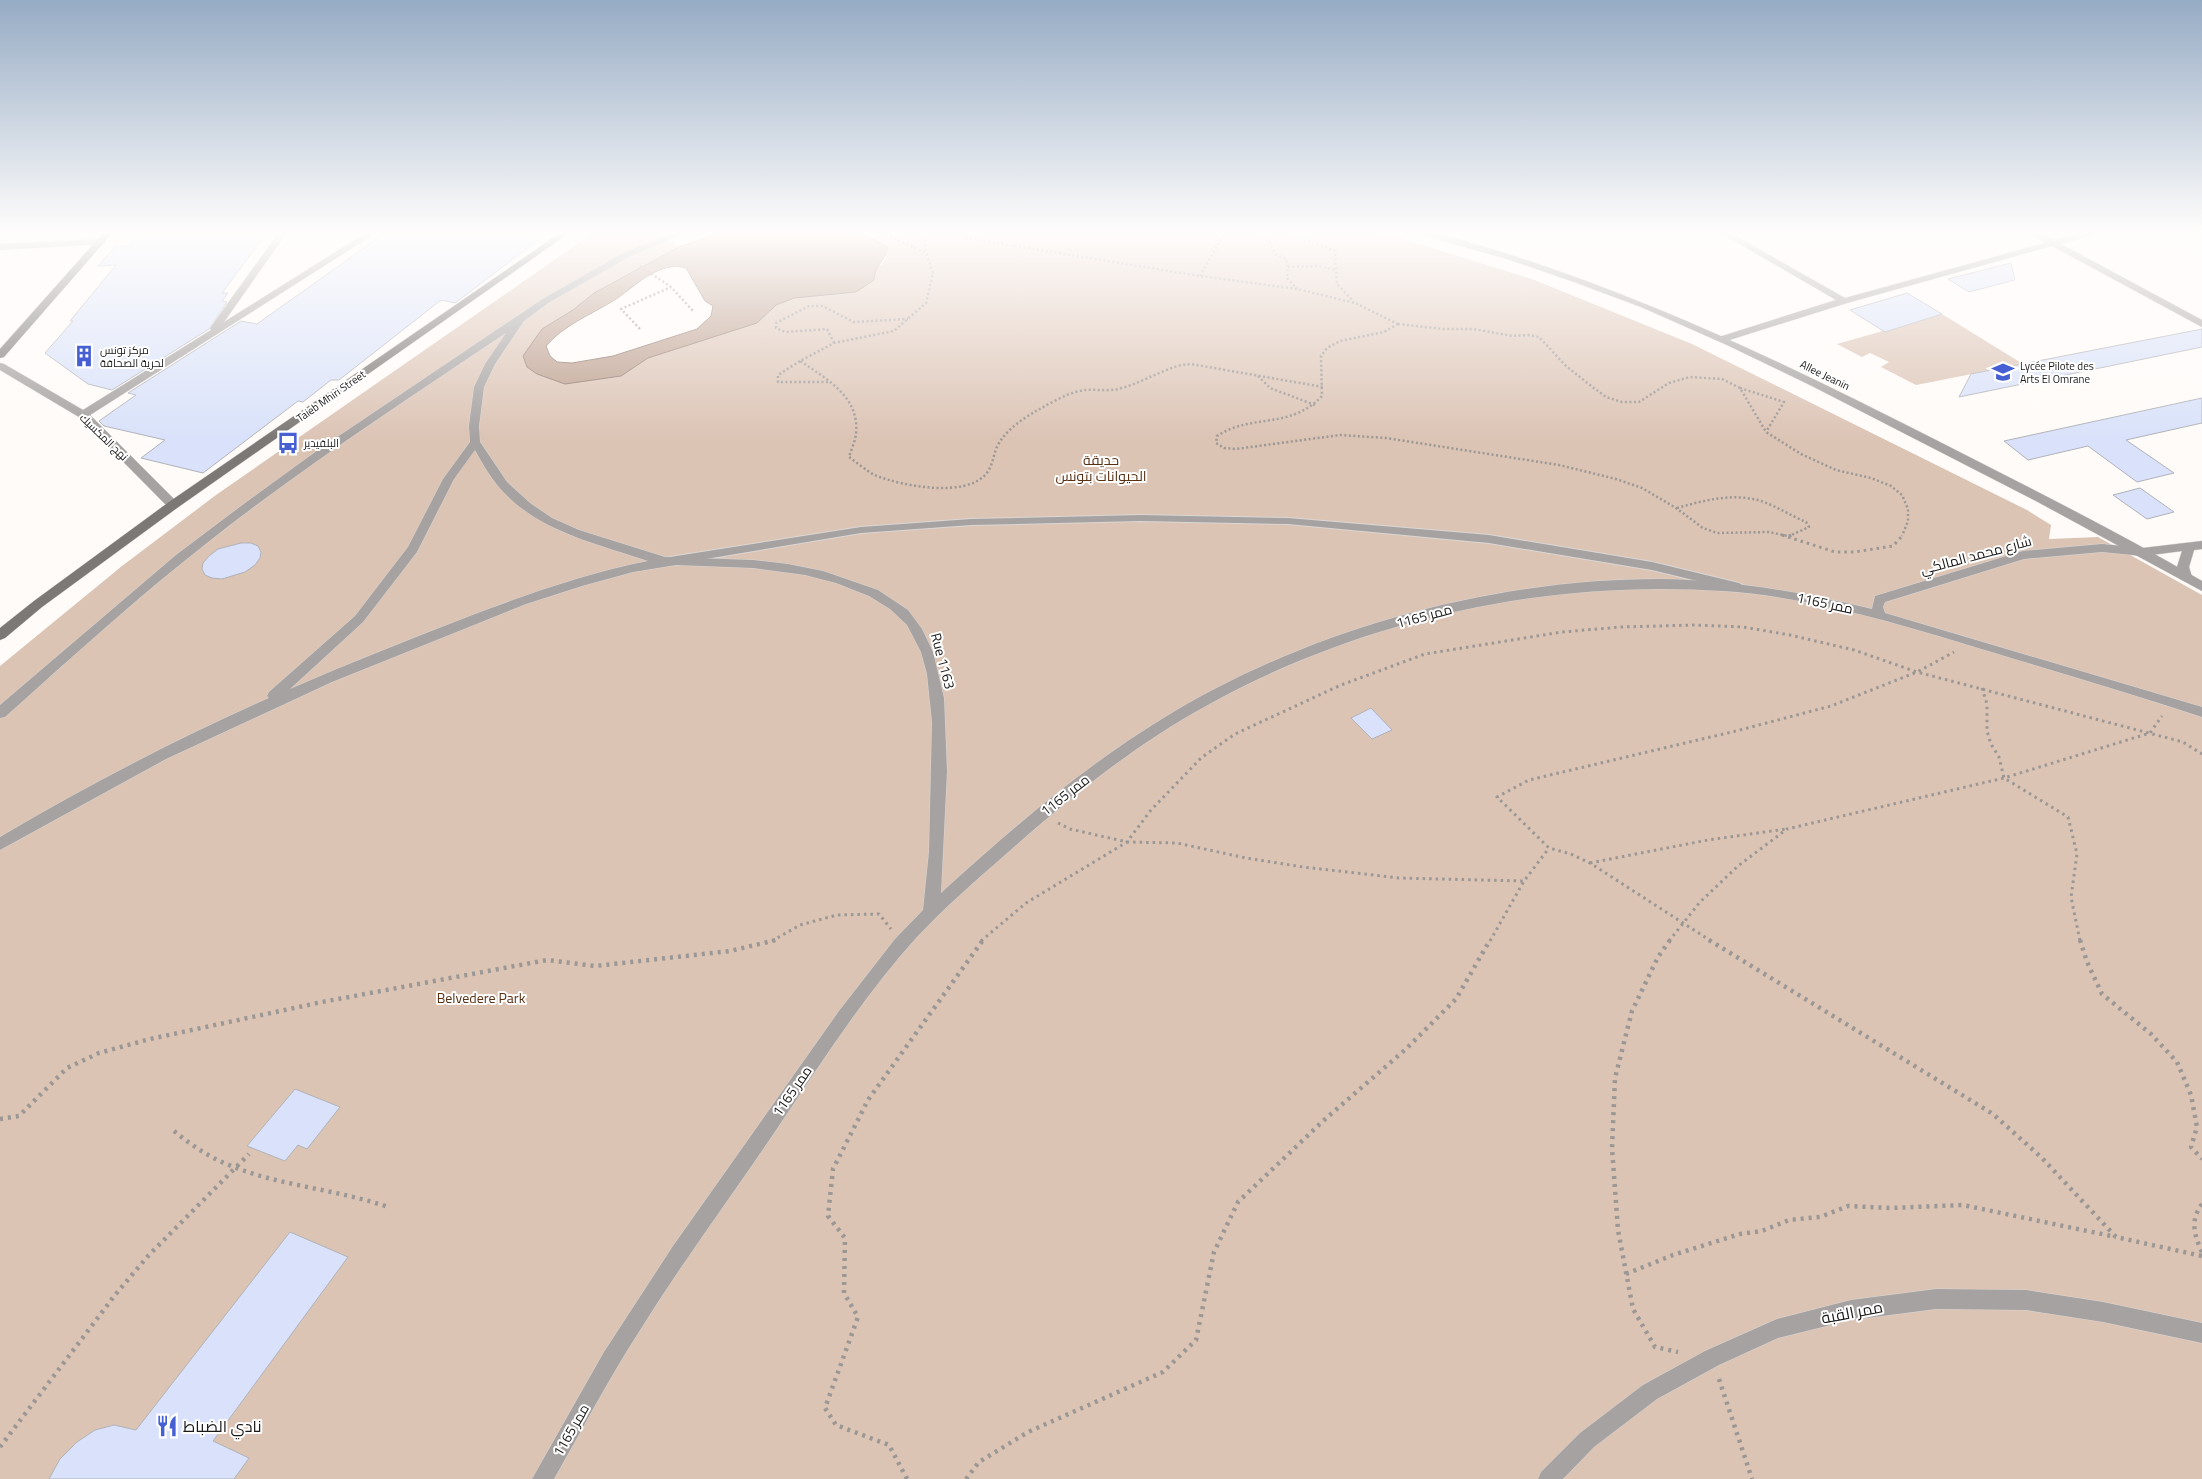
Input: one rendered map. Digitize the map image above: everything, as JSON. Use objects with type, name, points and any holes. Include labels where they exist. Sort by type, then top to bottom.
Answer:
[{"type":"main road","points":[[0,355],[49,300]]},
{"type":"main road","name":"Taieb Mhiri Street","points":[[0,635],[38,604],[174,505],[469,300]]},
{"type":"street","points":[[211,333],[235,300]]},
{"type":"street","points":[[83,415],[264,300]]},
{"type":"street","points":[[0,714],[85,637],[208,536],[330,447],[550,300]]},
{"type":"street","name":"Allee Jeanin","points":[[1631,300],[1723,339],[1882,417],[2143,552],[2202,587]]},
{"type":"street","points":[[1723,339],[1848,300]]},
{"type":"street","points":[[2158,300],[2202,324]]},
{"type":"street","points":[[520,319],[490,364],[479,387],[474,442],[503,485],[526,506],[548,521],[575,534],[664,562]]},
{"type":"street","name":"نهج المكسيك","points":[[0,366],[83,415],[174,505]]},
{"type":"street","points":[[262,706],[359,619],[413,549],[449,479],[474,442]]},
{"type":"street","name":"شارع محمد المالكي","points":[[1880,615],[1877,607],[1879,599],[2023,556],[2102,548],[2143,552],[2202,545]]},
{"type":"street","points":[[2186,577],[2183,568],[2188,548]]},
{"type":"street","points":[[0,844],[115,778],[262,706],[340,672],[491,613],[563,588],[664,562]]},
{"type":"street","name":"Rue 1163","points":[[664,562],[752,564],[787,567],[821,574],[874,594],[899,609],[918,631],[927,653],[935,686],[940,727],[936,883],[930,912]]},
{"type":"street","name":"ممر 1165","points":[[542,1479],[634,1321],[826,1043],[902,944],[930,912],[1041,813],[1117,756],[1197,705],[1290,659],[1343,638],[1510,595],[1606,586],[1665,584],[1726,587],[1801,597],[1880,615],[2202,712]]},
{"type":"street","name":"ممر القبة","points":[[1548,1479],[1587,1440],[1650,1392],[1712,1358],[1777,1329],[1851,1310],[1936,1299],[2026,1300],[2104,1312],[2202,1333]]},
{"type":"lane","points":[[664,562],[861,530],[971,522],[1141,518],[1288,521],[1489,539],[1652,566],[1758,591]]},
{"type":"path","points":[[640,329],[621,310],[643,300]]},
{"type":"path","points":[[683,300],[694,312]]},
{"type":"path","points":[[831,382],[778,382],[778,375],[834,343],[894,331],[926,303],[927,300]]},
{"type":"path","points":[[1343,300],[1355,303],[1398,324],[1436,329],[1474,329],[1512,336],[1528,335],[1539,337],[1566,366],[1590,386],[1606,397],[1622,402],[1639,402],[1669,383],[1690,377],[1707,376],[1722,379],[1740,388],[1784,402],[1766,432]]},
{"type":"path","points":[[1352,300],[1355,303]]},
{"type":"path","points":[[834,343],[827,329],[785,332],[776,328],[776,323],[809,306],[822,306],[854,322],[908,319]]},
{"type":"path","points":[[1398,324],[1384,332],[1340,341],[1327,348],[1321,356],[1324,387],[1322,396],[1315,405],[1304,412],[1285,419],[1247,423],[1228,429],[1217,436],[1216,443],[1224,448],[1236,449],[1340,435],[1386,438],[1559,465],[1597,474],[1642,488],[1676,508],[1702,528],[1717,533],[1769,532],[1789,536],[1815,547],[1835,552],[1877,550],[1893,546],[1902,536],[1908,521],[1908,509],[1902,495],[1891,486],[1871,478],[1827,466],[1800,454],[1766,432],[1740,388]]},
{"type":"path","points":[[800,361],[845,394],[855,410],[856,435],[849,457],[876,476],[918,486],[944,488],[965,485],[983,477],[992,465],[997,448],[1019,422],[1077,392],[1112,391],[1177,365],[1191,364],[1324,387]]},
{"type":"path","points":[[1257,375],[1270,388],[1315,405]]},
{"type":"path","points":[[1676,508],[1729,497],[1754,498],[1806,522],[1809,527],[1789,536]]},
{"type":"path","points":[[907,1479],[889,1445],[836,1425],[825,1408],[858,1317],[844,1293],[845,1238],[828,1216],[833,1168],[868,1100],[980,942],[1026,903],[1127,842],[1151,810],[1202,758],[1235,734],[1340,685],[1425,654],[1562,632],[1621,627],[1733,627],[1790,635],[1854,650],[1917,672],[2182,742],[2202,754]]},
{"type":"path","points":[[1972,642],[1917,672],[1831,706],[1726,734],[1529,780],[1497,797],[1549,848],[1571,854],[1590,863],[1682,923],[1993,1114],[2042,1158],[2116,1237]]},
{"type":"path","points":[[1982,688],[1987,704],[1987,731],[1991,744],[1999,758],[2004,778],[2068,816],[2077,854],[2071,897],[2077,931],[2087,962],[2102,994],[2151,1034],[2177,1062],[2191,1095],[2197,1127],[2191,1147],[2202,1159]]},
{"type":"path","points":[[1590,863],[1708,840],[1787,829],[2004,778],[2150,733],[2173,702]]},
{"type":"path","points":[[1041,813],[1070,829],[1127,842],[1177,843],[1255,860],[1399,878],[1524,881]]},
{"type":"path","points":[[1752,1479],[1712,1358],[1655,1347],[1633,1309],[1618,1230],[1612,1148],[1615,1078],[1632,1011],[1658,958],[1682,923],[1700,902],[1738,866],[1787,829]]},
{"type":"path","points":[[966,1479],[979,1462],[1028,1432],[1163,1372],[1196,1340],[1214,1252],[1238,1202],[1323,1121],[1406,1049],[1456,999],[1524,881],[1549,848]]},
{"type":"path","points":[[0,1119],[19,1116],[67,1068],[99,1053],[150,1039],[322,1002],[547,960],[595,966],[730,951],[774,940],[800,925],[837,915],[880,914],[902,944]]},
{"type":"path","points":[[174,1131],[208,1155],[236,1168],[331,1189],[388,1206]]},
{"type":"path","points":[[0,1447],[115,1295],[148,1256],[249,1154]]},
{"type":"path","points":[[2202,1204],[2195,1211],[2194,1234],[2202,1252]]},
{"type":"path","points":[[1626,1274],[1673,1255],[1740,1234],[1762,1231],[1789,1220],[1820,1217],[1848,1206],[1891,1208],[1963,1205],[2202,1256]]},
{"type":"green space","name":"Belvedere Park","points":[[497,300],[585,300],[542,329],[524,356],[594,378],[621,376],[648,358],[757,323],[776,305],[789,300],[1584,300],[1692,344],[2027,510],[2051,525],[2049,539],[2098,537],[2202,595],[2202,1479],[0,1479],[0,666],[122,566],[216,495]]},
{"type":"green space","points":[[1942,314],[2023,364],[1916,385],[1881,367],[1889,362],[1870,353],[1862,357],[1837,344]]},
{"type":"shaded area","points":[[585,300],[614,300],[569,326],[546,346],[550,356],[557,362],[572,363],[613,356],[697,329],[711,316],[713,306],[704,300],[789,300],[776,305],[757,323],[648,358],[621,376],[565,384],[537,374],[527,367],[523,356],[542,329]]},
{"type":"building","points":[[87,300],[223,300],[227,302],[209,329],[112,390],[88,384],[45,353],[73,321],[70,321]]},
{"type":"building","points":[[291,300],[441,300],[339,380],[331,380],[303,402],[298,401],[203,473],[141,458],[165,440],[104,426],[99,421],[136,395],[128,393],[241,321],[257,324]]},
{"type":"building","points":[[441,300],[459,300],[455,303]]},
{"type":"building","points":[[1883,300],[1919,300],[1942,314],[1885,332],[1850,310]]},
{"type":"building","points":[[2202,329],[2202,347],[1959,397],[1971,374]]},
{"type":"building","points":[[2202,398],[2202,423],[2126,440],[2174,473],[2137,482],[2088,446],[2028,460],[2004,441]]},
{"type":"building","points":[[2140,488],[2174,512],[2147,519],[2113,495]]},
{"type":"building","points":[[241,543],[251,543],[258,546],[261,552],[260,558],[255,565],[245,572],[222,579],[205,575],[202,569],[203,563],[209,556],[218,549]]},
{"type":"building","points":[[1371,708],[1392,730],[1372,739],[1351,718]]},
{"type":"building","points":[[295,1089],[340,1107],[307,1149],[298,1145],[285,1161],[247,1146]]},
{"type":"building","points":[[290,1232],[348,1257],[213,1441],[249,1458],[234,1479],[49,1479],[60,1459],[77,1442],[95,1430],[114,1425],[136,1430]]},
{"type":"place","name":"مركز تونس لحرية الصحافة","points":[[84,356]]},
{"type":"place","name":"Lycée Pilote des Arts El Omrane","points":[[2003,372]]},
{"type":"place","name":"البلفيدير","points":[[288,443]]},
{"type":"place","name":"نادي الضباط","points":[[167,1426]]},
{"type":"park label","name":"حديقة الحيوانات بتونس","points":[[1101,468]]}]
